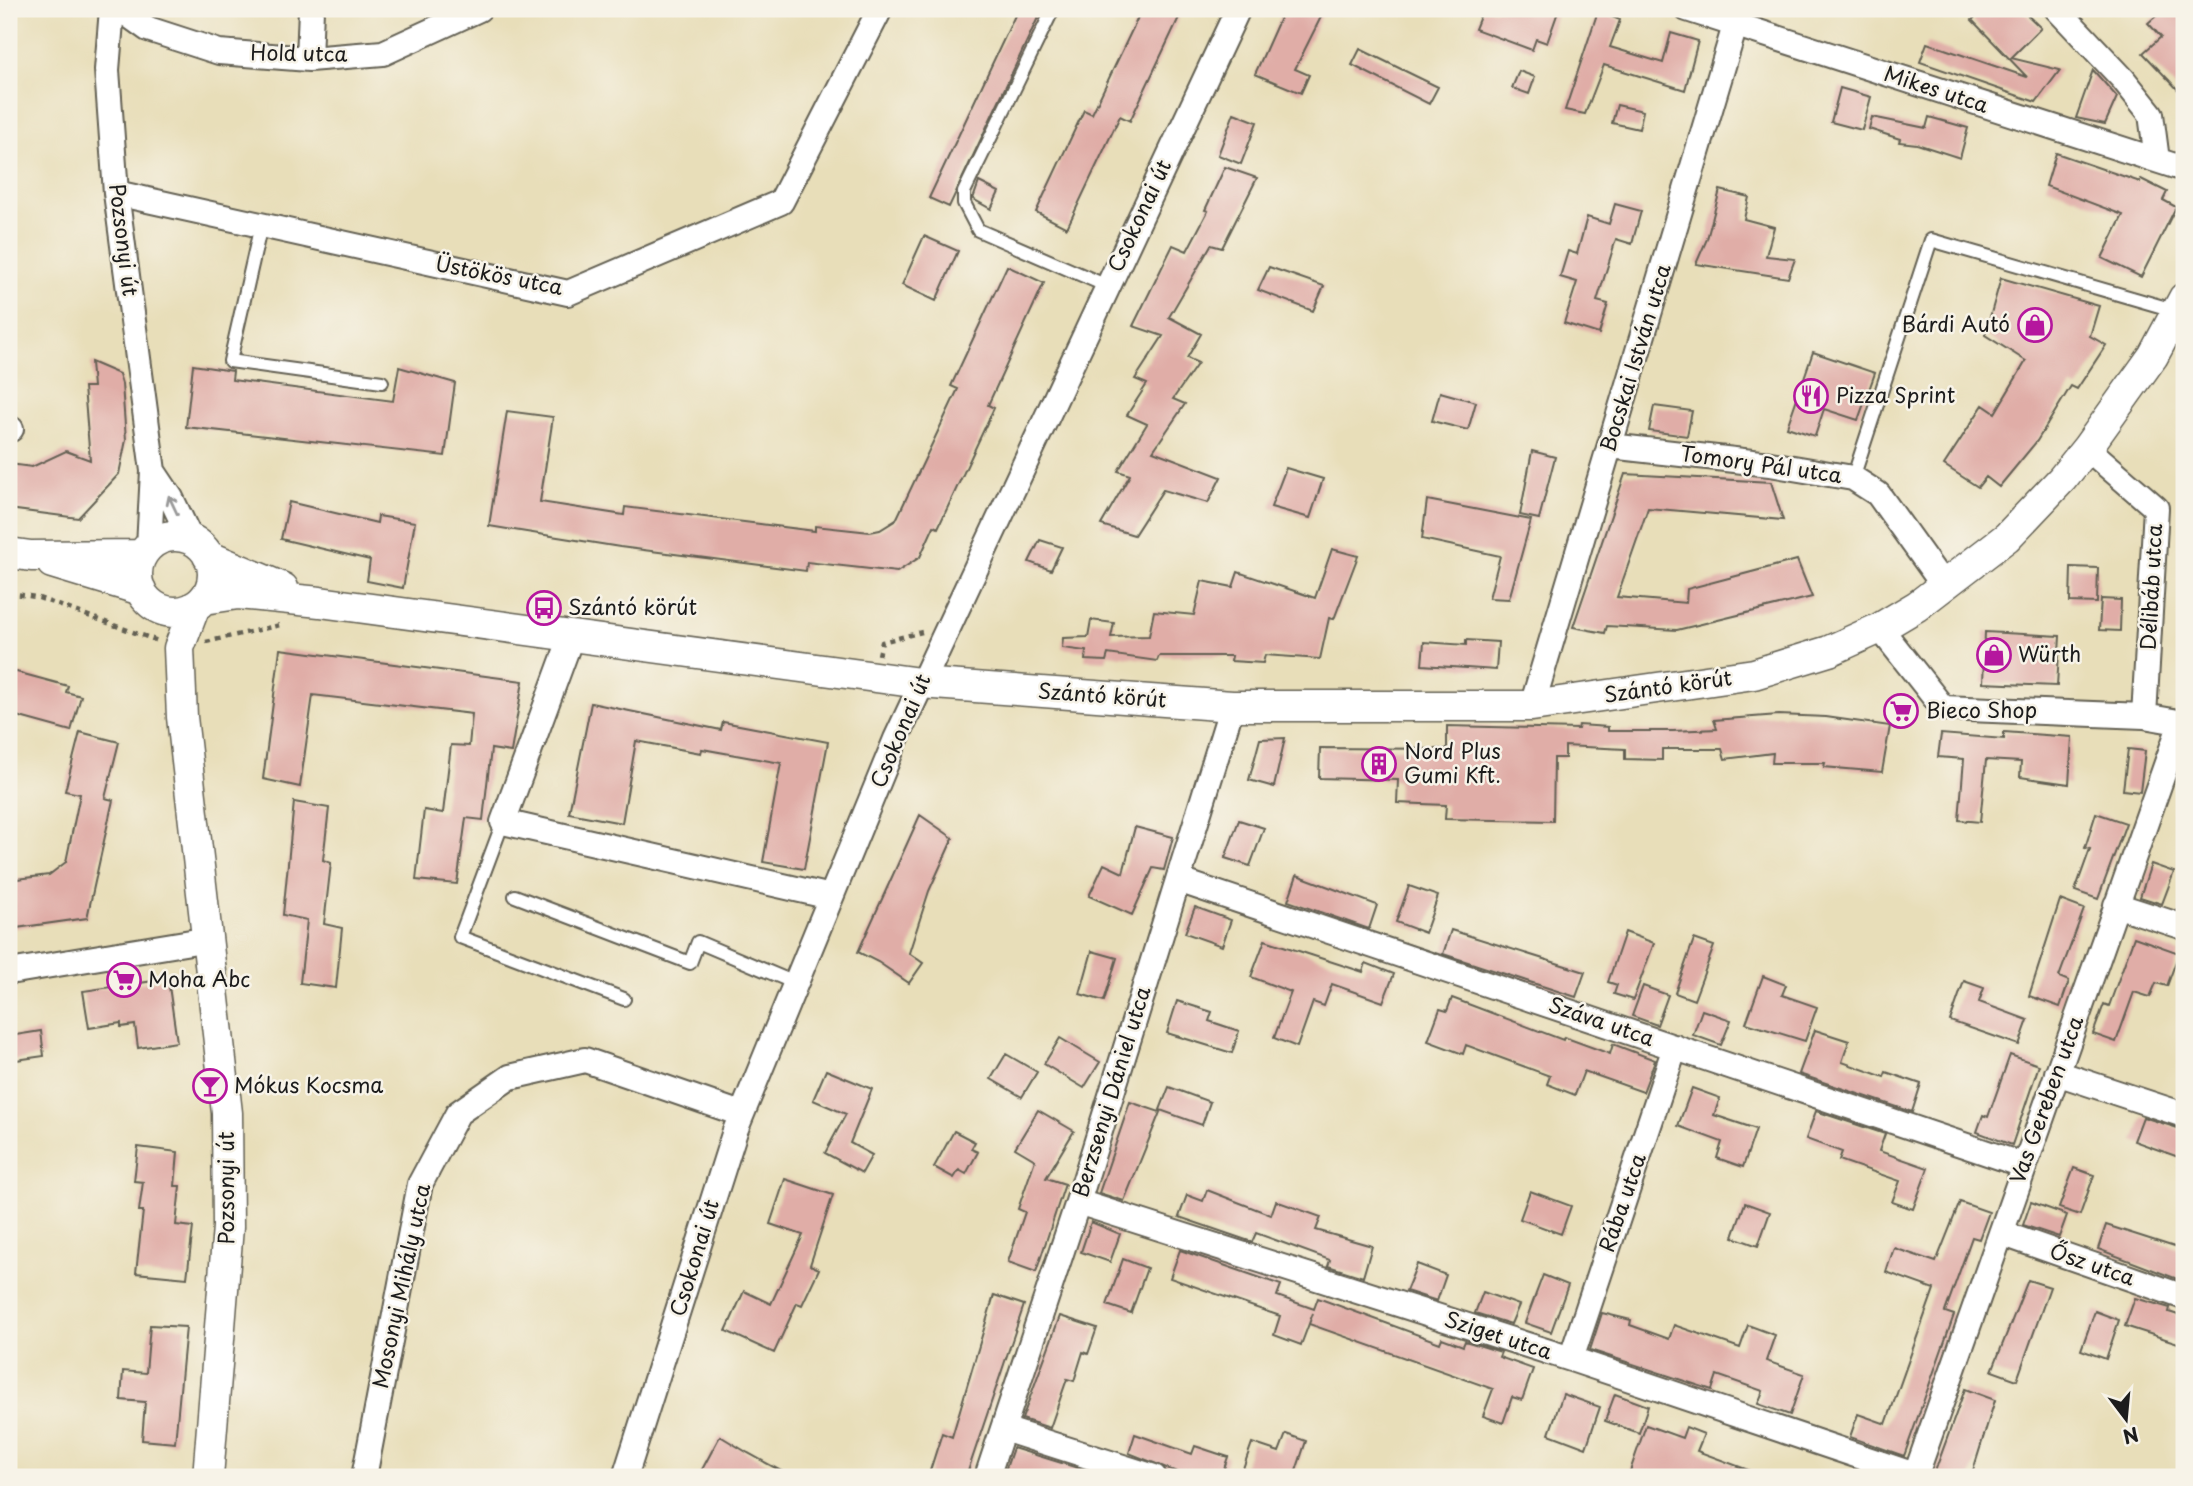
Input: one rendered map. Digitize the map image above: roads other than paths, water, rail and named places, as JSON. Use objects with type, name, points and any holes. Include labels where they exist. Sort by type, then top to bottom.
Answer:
[{"type":"street","name":"Pozsonyi út","points":[[112,9],[107,70],[116,193],[153,471],[146,551]]},
{"type":"street","name":"Hold utca","points":[[120,9],[148,29],[219,52],[309,59],[383,53],[480,9]]},
{"type":"street","points":[[309,59],[311,9]]},
{"type":"street","name":"Üstökös utca","points":[[116,193],[568,293],[781,202],[880,9]]},
{"type":"street","name":"Csokonai út","points":[[625,1477],[741,1114],[831,897],[920,684],[1238,9]]},
{"type":"street","name":"Mikes utca","points":[[1687,9],[1738,16],[2184,169]]},
{"type":"street","points":[[2057,9],[2123,79],[2151,114],[2157,160]]},
{"type":"street","name":"Bocskai István utca","points":[[1532,706],[1738,16]]},
{"type":"street","name":"Szántó körút","points":[[200,602],[238,594],[320,602],[920,684],[1232,706],[1532,706],[1755,674],[1829,651],[1880,628],[1944,586],[2007,537],[2062,479],[2087,448],[2153,356],[2181,305]]},
{"type":"street","name":"Tomory Pál utca","points":[[1610,446],[1770,464],[1853,478],[1878,494],[1944,586]]},
{"type":"street","name":"Délibáb utca","points":[[2087,448],[2156,508],[2144,716]]},
{"type":"street","name":"Pozsonyi út","points":[[153,471],[200,548]]},
{"type":"street","points":[[168,537],[200,548],[213,579],[200,602],[175,612],[161,609],[145,596],[95,577],[20,554],[146,551],[168,537]]},
{"type":"street","name":"Szántó körút","points":[[200,548],[320,602]]},
{"type":"street","points":[[146,551],[137,576],[145,596],[179,648]]},
{"type":"street","points":[[95,577],[179,648]]},
{"type":"street","name":"Pozsonyi út","points":[[200,602],[179,648],[182,717],[227,1113],[228,1227],[208,1477]]},
{"type":"street","points":[[1880,628],[1943,708],[2144,716],[2182,723]]},
{"type":"street","points":[[572,635],[503,822],[831,897]]},
{"type":"street","name":"Berzsenyi Dániel utca","points":[[987,1477],[1078,1202],[1232,706]]},
{"type":"street","name":"Vas Gereben utca","points":[[1915,1476],[2023,1165],[2182,723]]},
{"type":"street","name":"Száva utca","points":[[1178,880],[2023,1165]]},
{"type":"street","points":[[2116,905],[2184,928]]},
{"type":"street","points":[[9,972],[209,939]]},
{"type":"street","name":"Rába utca","points":[[1571,1359],[1675,1047]]},
{"type":"street","name":"Mosonyi Mihály utca","points":[[364,1477],[420,1184],[458,1112],[510,1077],[585,1060],[741,1114]]},
{"type":"street","points":[[2057,1073],[2184,1115]]},
{"type":"street","name":"Sziget utca","points":[[1078,1202],[1571,1359],[1915,1476]]},
{"type":"street","name":"Ősz utca","points":[[2001,1233],[2184,1297]]},
{"type":"street","points":[[1004,1429],[1154,1477]]},
{"type":"lane","points":[[1053,9],[964,192],[964,203],[978,230],[1107,286]]},
{"type":"lane","points":[[261,225],[230,362],[382,382]]},
{"type":"lane","points":[[1853,478],[1931,240],[2181,305]]},
{"type":"lane","points":[[503,822],[460,937],[624,999]]},
{"type":"lane","points":[[515,896],[690,963],[698,942],[795,984]]},
{"type":"place","name":"Bárdi Autó","points":[[2035,325]]},
{"type":"place","name":"Pizza Sprint","points":[[1811,396]]},
{"type":"place","name":"Szántó körút","points":[[544,608]]},
{"type":"place","name":"Würth","points":[[1994,655]]},
{"type":"place","name":"Bieco Shop","points":[[1901,711]]},
{"type":"place","name":"Nord Plus Gumi Kft.","points":[[1379,764]]},
{"type":"place","name":"Moha Abc","points":[[124,980]]},
{"type":"place","name":"Mókus Kocsma","points":[[210,1086]]}]
